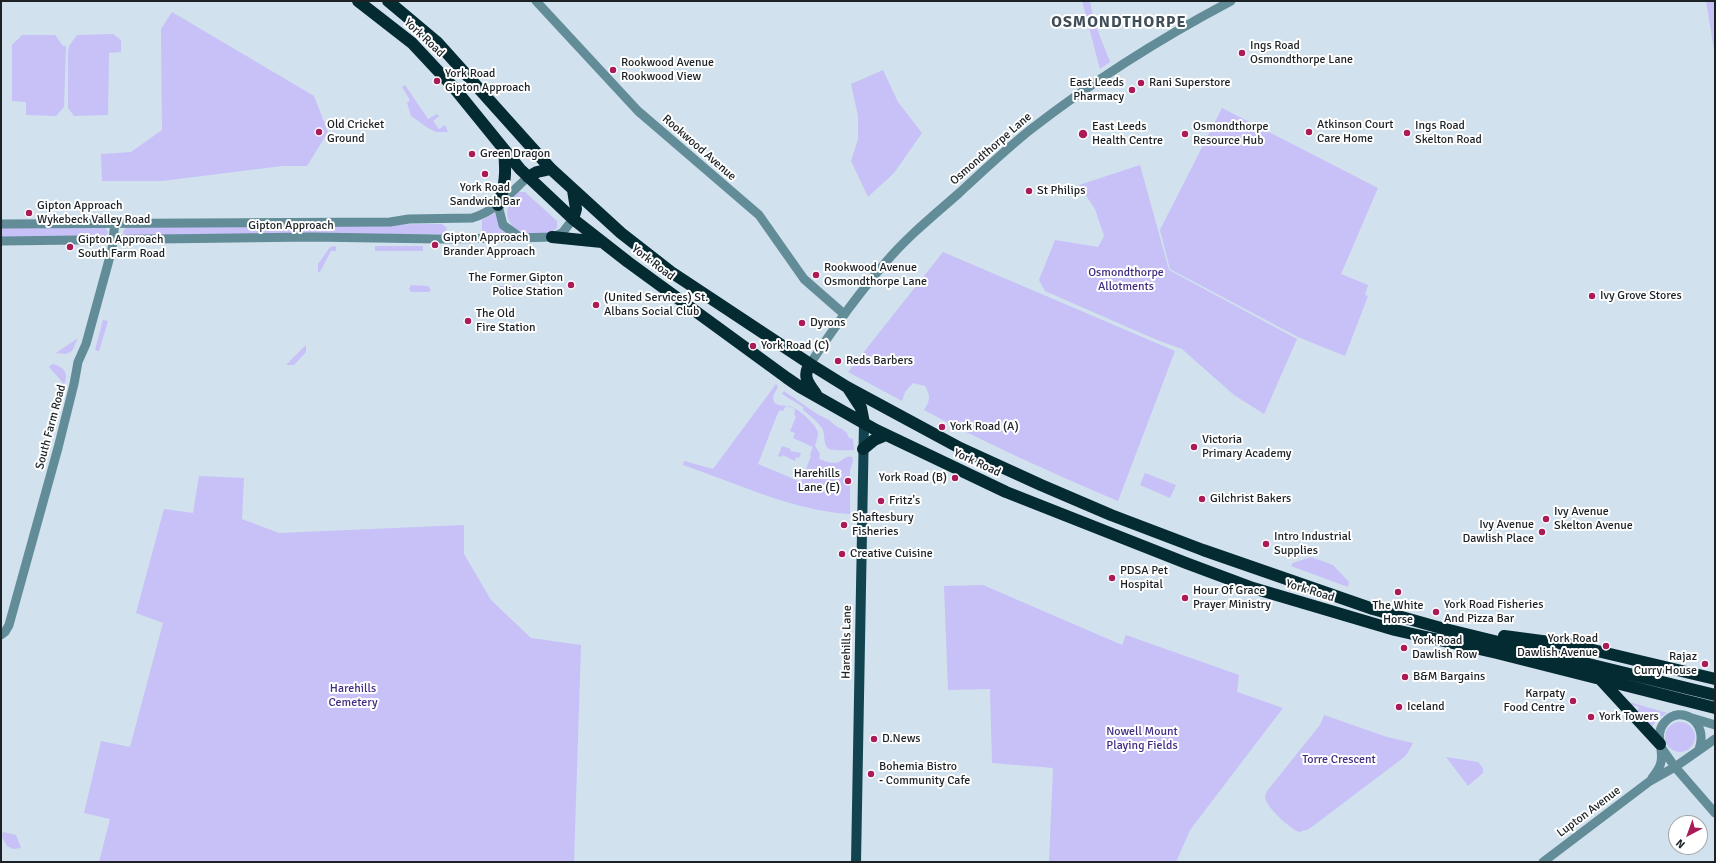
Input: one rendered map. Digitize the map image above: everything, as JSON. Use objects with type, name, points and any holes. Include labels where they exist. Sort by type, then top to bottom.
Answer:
[{"type":"highway","name":"York Road","points":[[358,1],[412,43],[455,89],[504,150],[528,177],[573,219],[775,370],[800,387],[886,435],[1006,492],[1253,588],[1395,630],[1600,679],[1712,708]]},
{"type":"highway","name":"York Road","points":[[388,1],[437,42],[551,168],[573,190],[621,232],[671,272],[847,387],[960,448],[1040,485],[1203,550],[1374,608],[1441,628],[1714,694]]},
{"type":"highway","points":[[498,205],[503,194],[505,180],[504,150]]},
{"type":"highway","points":[[528,177],[537,172],[551,168]]},
{"type":"highway","points":[[573,190],[576,209],[573,219]]},
{"type":"highway","points":[[552,236],[602,242]]},
{"type":"highway","points":[[810,364],[805,371],[806,380],[819,398]]},
{"type":"highway","points":[[847,387],[860,408],[864,423]]},
{"type":"highway","points":[[863,448],[874,440],[886,435]]},
{"type":"highway","points":[[1441,628],[1572,645],[1715,679]]},
{"type":"highway","points":[[1600,679],[1662,747]]},
{"type":"main road","name":"Harehills Lane","points":[[856,862],[864,423]]},
{"type":"street","name":"Rookwood Avenue","points":[[536,1],[638,111],[758,215],[804,279],[844,314]]},
{"type":"street","name":"Osmondthorpe Lane","points":[[810,364],[844,314],[881,267],[899,248],[1015,142],[1065,104],[1113,71],[1189,23],[1231,1]]},
{"type":"street","name":"Gipton Approach","points":[[1,224],[115,222],[383,222],[409,219],[472,218],[480,216],[498,205],[528,177]]},
{"type":"street","points":[[498,205],[503,225],[521,238]]},
{"type":"street","name":"Gipton Approach","points":[[1,241],[312,237],[439,239],[521,238],[552,236],[563,232],[573,219]]},
{"type":"street","name":"South Farm Road","points":[[1,635],[5,632],[9,624],[58,448],[78,362],[86,344],[114,240],[115,222]]},
{"type":"street","name":"Lupton Avenue","points":[[1650,781],[1658,771],[1661,762],[1662,747],[1660,730],[1667,720],[1678,715],[1689,717]]},
{"type":"street","points":[[1689,717],[1715,725]]},
{"type":"street","points":[[1689,717],[1696,723],[1702,735],[1699,749]]},
{"type":"street","name":"Lupton Avenue","points":[[1543,862],[1650,781],[1715,739]]},
{"type":"street","points":[[1662,747],[1676,758],[1690,756]]},
{"type":"street","points":[[1662,747],[1675,766],[1715,813]]},
{"type":"green space","points":[[1082,1],[1090,1],[1094,21],[1110,62],[1100,69]]},
{"type":"green space","points":[[1706,1],[1715,1],[1715,56]]},
{"type":"green space","points":[[172,12],[314,96],[328,132],[307,166],[282,166],[162,181],[102,181],[101,154],[131,152],[162,130],[161,29]]},
{"type":"green space","points":[[113,34],[121,40],[121,52],[109,53],[108,115],[74,116],[68,108],[69,46],[77,35]]},
{"type":"green space","points":[[22,35],[55,35],[63,46],[66,46],[64,107],[56,116],[26,115],[26,102],[12,101],[12,45]]},
{"type":"green space","points":[[883,70],[898,102],[922,133],[894,173],[868,197],[851,161],[858,139],[858,116],[851,84]]},
{"type":"green space","points":[[405,85],[428,119],[437,114],[439,116],[433,121],[439,129],[445,125],[448,132],[436,132],[411,116],[407,103],[410,100],[402,87]]},
{"type":"green space","points":[[1222,108],[1378,188],[1341,274],[1368,285],[1365,295],[1368,296],[1345,356],[1298,337],[1170,269],[1160,230]]},
{"type":"green space","name":"Osmondthorpe Allotments","points":[[1140,165],[1169,270],[1297,339],[1264,414],[1234,395],[1182,349],[1157,340],[1045,291],[1039,280],[1055,240],[1098,247],[1104,236],[1095,209],[1079,185]]},
{"type":"green space","points":[[518,192],[525,192],[557,221],[557,228],[547,233],[536,235],[526,234],[516,229],[510,222],[507,214],[510,203]]},
{"type":"green space","points":[[497,212],[511,235],[482,234],[482,220]]},
{"type":"green space","points":[[442,224],[447,228],[445,233],[441,234],[128,237],[124,235],[123,232],[127,226]]},
{"type":"green space","points":[[1,227],[106,228],[108,233],[106,236],[1,238]]},
{"type":"green space","points":[[336,246],[336,251],[331,251],[320,272],[318,272],[318,264],[330,247]]},
{"type":"green space","points":[[375,246],[423,246],[423,251],[375,251]]},
{"type":"green space","points":[[943,252],[1175,351],[1118,501],[1020,458],[924,410],[928,404],[929,398],[925,386],[913,383],[905,392],[902,401],[848,372]]},
{"type":"green space","points":[[411,285],[428,286],[431,290],[429,292],[411,292],[409,289]]},
{"type":"green space","points":[[498,286],[515,286],[518,290],[515,292],[499,292],[496,289]]},
{"type":"green space","points":[[103,320],[108,321],[99,351],[95,350]]},
{"type":"green space","points":[[78,338],[72,351],[66,354],[56,353]]},
{"type":"green space","points":[[306,345],[306,352],[294,365],[286,365]]},
{"type":"green space","points":[[52,364],[62,369],[66,374],[64,384],[49,367]]},
{"type":"green space","points":[[776,384],[778,387],[773,396],[774,402],[777,405],[789,406],[793,407],[810,421],[817,430],[818,435],[815,446],[820,454],[819,459],[834,463],[847,457],[852,457],[853,461],[850,470],[850,514],[808,508],[787,502],[683,465],[684,461],[713,469]],"holes":[[[786,406],[794,408],[794,414],[796,417],[790,431],[795,433],[793,438],[813,447],[801,482],[758,464],[780,410],[783,411]]]},
{"type":"green space","points":[[784,391],[847,433],[849,438],[853,439],[854,450],[829,449],[825,442],[822,428],[803,410],[803,407],[782,394]]},
{"type":"green space","points":[[782,446],[791,449],[790,451],[801,453],[799,458],[796,457],[795,461],[783,455],[782,457],[778,456]]},
{"type":"green space","points":[[1145,473],[1176,485],[1170,498],[1140,485]]},
{"type":"green space","name":"Harehills Cemetery","points":[[199,476],[244,478],[242,519],[279,533],[464,525],[464,554],[491,600],[531,638],[581,645],[574,862],[99,862],[110,819],[84,813],[101,741],[130,747],[163,623],[136,613],[164,509],[193,513]]},
{"type":"green space","points":[[1311,557],[1333,565],[1349,582],[1348,587],[1291,566],[1293,563]]},
{"type":"green space","name":"Nowell Mount Playing Fields","points":[[983,585],[1122,645],[1126,635],[1239,675],[1237,692],[1283,708],[1190,830],[1176,862],[1049,862],[1053,768],[992,763],[990,689],[948,690],[944,586]]},
{"type":"green space","points":[[1626,701],[1667,713],[1658,718],[1652,727],[1635,713],[1638,711],[1639,707],[1634,705],[1631,709]]},
{"type":"green space","name":"Torre Crescent","points":[[1324,715],[1387,737],[1413,743],[1403,758],[1309,829],[1299,832],[1279,817],[1269,806],[1265,797],[1267,791],[1320,725]]},
{"type":"green space","points":[[1680,722],[1691,726],[1695,737],[1691,748],[1680,752],[1669,748],[1665,737],[1669,726]]},
{"type":"green space","points":[[1446,757],[1478,762],[1483,768],[1483,773],[1468,786]]},
{"type":"green space","points":[[3,832],[16,835],[21,848],[13,849],[7,846],[2,837]]},
{"type":"place","name":"Ings Road Osmondthorpe Lane","points":[[1242,53]]},
{"type":"place","name":"Rookwood Avenue Rookwood View","points":[[613,70]]},
{"type":"place","name":"York Road Gipton Approach","points":[[437,81]]},
{"type":"place","name":"Rani Superstore","points":[[1141,83]]},
{"type":"place","name":"East Leeds Pharmacy","points":[[1132,90]]},
{"type":"place","name":"Old Cricket Ground","points":[[319,132]]},
{"type":"place","name":"Atkinson Court Care Home","points":[[1309,132]]},
{"type":"place","name":"Ings Road Skelton Road","points":[[1407,133]]},
{"type":"place","name":"East Leeds Health Centre","points":[[1083,134]]},
{"type":"place","name":"Osmondthorpe Resource Hub","points":[[1185,134]]},
{"type":"place","name":"Green Dragon","points":[[472,154]]},
{"type":"place","name":"York Road Sandwich Bar","points":[[485,174]]},
{"type":"place","name":"St Philips","points":[[1029,191]]},
{"type":"place","name":"Gipton Approach Wykebeck Valley Road","points":[[29,213]]},
{"type":"place","name":"Gipton Approach Brander Approach","points":[[435,245]]},
{"type":"place","name":"Gipton Approach South Farm Road","points":[[70,247]]},
{"type":"place","name":"Rookwood Avenue Osmondthorpe Lane","points":[[816,275]]},
{"type":"place","name":"The Former Gipton Police Station","points":[[571,285]]},
{"type":"place","name":"Ivy Grove Stores","points":[[1592,296]]},
{"type":"place","name":"(United Services) St. Albans Social Club","points":[[596,305]]},
{"type":"place","name":"The Old Fire Station","points":[[468,321]]},
{"type":"place","name":"Dyrons","points":[[802,323]]},
{"type":"place","name":"York Road (C)","points":[[753,346]]},
{"type":"place","name":"Reds Barbers","points":[[838,361]]},
{"type":"place","name":"York Road (A)","points":[[942,427]]},
{"type":"place","name":"Victoria Primary Academy","points":[[1194,447]]},
{"type":"place","name":"York Road (B)","points":[[955,478]]},
{"type":"place","name":"Harehills Lane (E)","points":[[848,481]]},
{"type":"place","name":"Gilchrist Bakers","points":[[1202,499]]},
{"type":"place","name":"Fritz's","points":[[881,501]]},
{"type":"place","name":"Ivy Avenue Skelton Avenue","points":[[1546,519]]},
{"type":"place","name":"Shaftesbury Fisheries","points":[[844,525]]},
{"type":"place","name":"Ivy Avenue Dawlish Place","points":[[1542,532]]},
{"type":"place","name":"Intro Industrial Supplies","points":[[1266,544]]},
{"type":"place","name":"Creative Cuisine","points":[[842,554]]},
{"type":"place","name":"PDSA Pet Hospital","points":[[1112,578]]},
{"type":"place","name":"The White Horse","points":[[1398,592]]},
{"type":"place","name":"Hour Of Grace Prayer Ministry","points":[[1185,598]]},
{"type":"place","name":"York Road Fisheries And Pizza Bar","points":[[1436,612]]},
{"type":"place","name":"York Road Dawlish Avenue","points":[[1606,646]]},
{"type":"place","name":"York Road Dawlish Row","points":[[1404,648]]},
{"type":"place","name":"Rajaz Curry House","points":[[1705,664]]},
{"type":"place","name":"B&M Bargains","points":[[1405,677]]},
{"type":"place","name":"Karpaty Food Centre","points":[[1573,701]]},
{"type":"place","name":"Iceland","points":[[1399,707]]},
{"type":"place","name":"York Towers","points":[[1591,717]]},
{"type":"place","name":"D.News","points":[[874,739]]},
{"type":"place","name":"Bohemia Bistro - Community Cafe","points":[[871,774]]},
{"type":"district","name":"OSMONDTHORPE","points":[[1119,23]]}]
